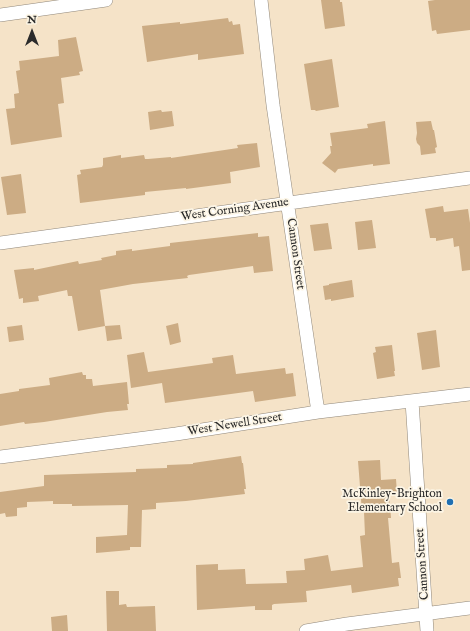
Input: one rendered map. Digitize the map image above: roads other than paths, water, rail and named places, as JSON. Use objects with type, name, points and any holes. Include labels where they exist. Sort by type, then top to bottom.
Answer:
[{"type":"street","points":[[0,15],[106,0]]},
{"type":"street","name":"Cannon Street","points":[[261,0],[273,105],[318,412]]},
{"type":"street","name":"West Corning Avenue","points":[[0,243],[470,178]]},
{"type":"street","name":"West Newell Street","points":[[0,457],[176,434],[318,412],[470,394]]},
{"type":"street","name":"Cannon Street","points":[[412,401],[427,631]]},
{"type":"street","points":[[306,631],[346,624],[470,608]]},
{"type":"place","name":"McKinley-Brighton Elementary School","points":[[450,502]]}]
